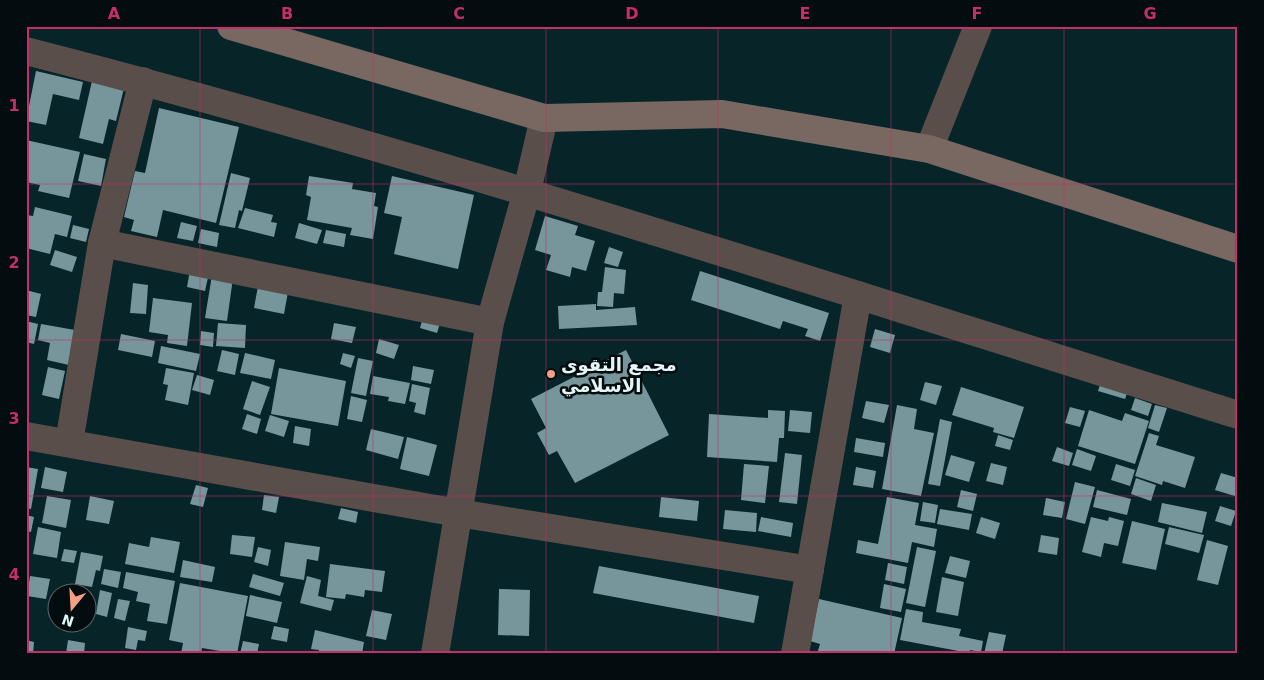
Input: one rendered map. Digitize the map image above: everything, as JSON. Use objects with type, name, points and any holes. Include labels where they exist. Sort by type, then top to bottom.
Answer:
[{"type":"street","points":[[230,26],[544,118],[722,114],[929,149],[1238,250]]},
{"type":"street","points":[[929,149],[978,26]]},
{"type":"street","points":[[26,51],[142,81],[527,191],[1238,415]]},
{"type":"street","points":[[69,443],[102,243],[142,81]]},
{"type":"street","points":[[435,654],[490,322],[527,191],[544,118]]},
{"type":"street","points":[[102,243],[490,322]]},
{"type":"street","points":[[795,654],[858,295]]},
{"type":"street","points":[[26,436],[458,513],[810,570]]},
{"type":"building","points":[[36,71],[83,82],[79,100],[53,94],[46,125],[26,121]]},
{"type":"building","points":[[92,81],[124,88],[116,121],[109,119],[103,144],[79,138]]},
{"type":"building","points":[[159,108],[239,127],[216,223],[163,210],[157,237],[131,231],[134,220],[124,217],[135,171],[145,173]]},
{"type":"building","points":[[26,140],[80,152],[69,198],[38,191],[40,185],[26,182]]},
{"type":"building","points":[[84,154],[106,159],[101,186],[78,181]]},
{"type":"building","points":[[231,173],[250,178],[242,211],[239,210],[235,228],[219,225]]},
{"type":"building","points":[[309,176],[353,183],[352,189],[376,193],[374,206],[378,207],[373,239],[350,235],[352,228],[307,220],[311,197],[306,195]]},
{"type":"building","points":[[392,176],[474,195],[458,269],[394,254],[402,217],[384,213]]},
{"type":"building","points":[[35,207],[72,216],[67,237],[55,234],[50,254],[26,248],[29,231],[26,230],[26,215],[33,216]]},
{"type":"building","points":[[245,208],[273,215],[271,222],[277,223],[274,237],[238,228]]},
{"type":"building","points":[[545,216],[578,226],[575,235],[595,241],[586,271],[572,267],[570,277],[546,270],[551,255],[535,250]]},
{"type":"building","points":[[181,222],[197,226],[193,241],[177,238]]},
{"type":"building","points":[[299,223],[322,230],[317,244],[295,238]]},
{"type":"building","points":[[73,225],[89,229],[86,242],[70,238]]},
{"type":"building","points":[[201,229],[219,233],[217,247],[198,243]]},
{"type":"building","points":[[326,230],[346,234],[344,247],[323,243]]},
{"type":"building","points":[[609,247],[623,252],[618,267],[604,263]]},
{"type":"building","points":[[55,250],[77,257],[72,272],[50,265]]},
{"type":"building","points":[[605,267],[626,270],[624,294],[614,293],[613,307],[597,306],[598,292],[602,292]]},
{"type":"building","points":[[190,270],[209,273],[205,291],[187,287]]},
{"type":"building","points":[[700,271],[829,313],[820,341],[805,336],[808,329],[783,321],[780,329],[691,300]]},
{"type":"building","points":[[212,275],[233,278],[227,321],[205,318]]},
{"type":"building","points":[[133,283],[148,285],[146,314],[130,313]]},
{"type":"building","points":[[258,286],[288,292],[284,314],[254,308]]},
{"type":"building","points":[[26,290],[41,294],[36,317],[26,315]]},
{"type":"building","points":[[153,298],[192,303],[187,346],[167,343],[168,335],[149,332]]},
{"type":"building","points":[[596,304],[596,310],[635,307],[637,325],[559,329],[558,306]]},
{"type":"building","points":[[424,314],[441,320],[437,333],[420,328]]},
{"type":"building","points":[[26,321],[38,324],[34,344],[26,342]]},
{"type":"building","points":[[218,323],[246,325],[245,348],[216,346]]},
{"type":"building","points":[[334,323],[356,327],[352,343],[331,339]]},
{"type":"building","points":[[41,324],[75,330],[69,365],[47,360],[50,343],[38,340]]},
{"type":"building","points":[[875,329],[895,335],[890,353],[870,347]]},
{"type":"building","points":[[201,331],[214,333],[213,347],[200,345]]},
{"type":"building","points":[[121,334],[155,341],[152,357],[118,350]]},
{"type":"building","points":[[379,339],[399,345],[394,359],[376,353]]},
{"type":"building","points":[[161,346],[200,354],[196,371],[158,363]]},
{"type":"building","points":[[222,350],[239,354],[235,375],[217,371]]},
{"type":"building","points":[[626,350],[669,435],[575,483],[557,451],[549,455],[537,433],[546,428],[531,399]]},
{"type":"building","points":[[245,353],[275,360],[271,379],[240,373]]},
{"type":"building","points":[[343,353],[355,356],[351,368],[340,364]]},
{"type":"building","points":[[358,358],[373,361],[366,396],[351,393]]},
{"type":"building","points":[[413,366],[434,370],[431,384],[411,380]]},
{"type":"building","points":[[48,367],[65,371],[59,399],[42,395]]},
{"type":"building","points":[[166,368],[194,373],[188,405],[165,400],[168,385],[163,384]]},
{"type":"building","points":[[279,368],[346,381],[338,426],[271,414]]},
{"type":"building","points":[[197,375],[214,380],[210,395],[192,390]]},
{"type":"building","points":[[373,376],[410,383],[405,404],[388,401],[389,397],[370,394]]},
{"type":"building","points":[[1103,376],[1130,385],[1125,399],[1098,391]]},
{"type":"building","points":[[252,381],[270,387],[260,415],[243,409]]},
{"type":"building","points":[[925,382],[942,386],[936,405],[920,400]]},
{"type":"building","points":[[412,384],[430,388],[425,415],[414,412],[416,403],[409,401]]},
{"type":"building","points":[[961,387],[1024,407],[1014,438],[993,432],[994,428],[952,415]]},
{"type":"building","points":[[351,396],[367,400],[362,422],[347,419]]},
{"type":"building","points":[[1135,398],[1152,404],[1148,416],[1131,410]]},
{"type":"building","points":[[866,401],[889,405],[884,423],[862,418]]},
{"type":"building","points":[[897,405],[917,409],[914,429],[934,433],[921,496],[882,489]]},
{"type":"building","points":[[1155,405],[1167,408],[1159,432],[1148,428]]},
{"type":"building","points":[[1070,407],[1085,411],[1080,427],[1065,423]]},
{"type":"building","points":[[768,410],[785,411],[784,438],[779,438],[777,462],[707,457],[709,414],[768,418]]},
{"type":"building","points":[[790,410],[812,412],[810,433],[788,431]]},
{"type":"building","points":[[1089,410],[1122,421],[1125,413],[1149,421],[1135,464],[1078,446]]},
{"type":"building","points":[[247,414],[261,419],[257,434],[242,429]]},
{"type":"building","points":[[270,415],[289,421],[284,437],[265,431]]},
{"type":"building","points":[[940,419],[952,422],[940,486],[928,484]]},
{"type":"building","points":[[295,426],[311,429],[309,446],[293,443]]},
{"type":"building","points":[[371,429],[404,437],[398,459],[366,450]]},
{"type":"building","points":[[1149,433],[1159,436],[1156,445],[1195,457],[1185,488],[1163,481],[1162,485],[1135,476]]},
{"type":"building","points":[[998,435],[1013,440],[1010,450],[995,446]]},
{"type":"building","points":[[407,437],[437,445],[429,476],[400,469]]},
{"type":"building","points":[[856,438],[885,443],[883,457],[854,452]]},
{"type":"building","points":[[1057,447],[1073,453],[1069,466],[1052,461]]},
{"type":"building","points":[[1077,449],[1096,456],[1091,471],[1072,465]]},
{"type":"building","points":[[785,453],[802,455],[797,504],[779,502]]},
{"type":"building","points":[[951,455],[975,462],[969,482],[945,475]]},
{"type":"building","points":[[991,463],[1007,467],[1003,485],[986,481]]},
{"type":"building","points":[[744,464],[769,466],[765,503],[741,500]]},
{"type":"building","points":[[1116,464],[1135,470],[1130,486],[1111,480]]},
{"type":"building","points":[[26,467],[38,469],[31,509],[26,508]]},
{"type":"building","points":[[45,467],[67,472],[63,492],[41,488]]},
{"type":"building","points":[[856,467],[876,471],[873,488],[853,485]]},
{"type":"building","points":[[1221,473],[1238,478],[1238,497],[1215,490]]},
{"type":"building","points":[[1136,478],[1156,485],[1151,501],[1131,494]]},
{"type":"building","points":[[1075,482],[1095,487],[1085,524],[1066,519]]},
{"type":"building","points":[[196,485],[208,488],[203,507],[190,504]]},
{"type":"building","points":[[961,490],[977,494],[973,511],[957,507]]},
{"type":"building","points":[[1097,490],[1131,499],[1127,515],[1093,507]]},
{"type":"building","points":[[264,495],[279,497],[276,513],[262,510]]},
{"type":"building","points":[[47,496],[71,500],[66,528],[42,523]]},
{"type":"building","points":[[90,496],[114,501],[109,524],[86,520]]},
{"type":"building","points":[[661,497],[699,501],[697,521],[659,517]]},
{"type":"building","points":[[887,497],[919,503],[915,525],[937,529],[934,547],[912,542],[908,563],[856,553],[858,540],[878,544]]},
{"type":"building","points":[[1046,498],[1065,502],[1062,518],[1043,515]]},
{"type":"building","points":[[923,502],[938,505],[935,523],[920,521]]},
{"type":"building","points":[[1162,503],[1207,512],[1202,533],[1158,522]]},
{"type":"building","points":[[1220,506],[1236,511],[1231,526],[1215,521]]},
{"type":"building","points":[[341,508],[358,512],[356,523],[338,519]]},
{"type":"building","points":[[940,509],[972,514],[969,530],[937,524]]},
{"type":"building","points":[[725,510],[757,513],[756,532],[723,529]]},
{"type":"building","points":[[26,515],[34,517],[31,532],[26,531]]},
{"type":"building","points":[[761,517],[793,523],[791,537],[758,531]]},
{"type":"building","points":[[981,517],[1000,523],[995,539],[976,533]]},
{"type":"building","points":[[1091,517],[1108,521],[1109,517],[1124,521],[1118,546],[1104,543],[1101,557],[1082,552]]},
{"type":"building","points":[[1132,521],[1165,529],[1156,570],[1122,563]]},
{"type":"building","points":[[38,527],[61,532],[57,558],[33,554]]},
{"type":"building","points":[[1169,527],[1204,535],[1199,553],[1165,544]]},
{"type":"building","points":[[232,535],[255,537],[252,557],[230,554]]},
{"type":"building","points":[[1041,535],[1059,538],[1057,555],[1038,552]]},
{"type":"building","points":[[151,537],[180,542],[174,573],[125,564],[129,543],[149,547]]},
{"type":"building","points":[[1207,540],[1228,546],[1218,585],[1197,580]]},
{"type":"building","points":[[285,542],[320,547],[318,561],[307,559],[304,580],[280,576]]},
{"type":"building","points":[[258,547],[271,550],[268,566],[254,562]]},
{"type":"building","points":[[917,547],[936,551],[925,607],[906,603]]},
{"type":"building","points":[[64,549],[77,551],[74,563],[61,561]]},
{"type":"building","points":[[81,552],[103,556],[100,571],[96,570],[93,582],[75,582]]},
{"type":"building","points":[[950,556],[970,561],[966,578],[945,573]]},
{"type":"building","points":[[183,560],[215,567],[212,582],[180,577]]},
{"type":"building","points":[[888,563],[907,567],[904,584],[885,580]]},
{"type":"building","points":[[330,564],[385,571],[382,592],[365,590],[364,597],[346,594],[345,599],[326,597]]},
{"type":"building","points":[[599,566],[759,596],[754,623],[593,593]]},
{"type":"building","points":[[104,569],[121,572],[118,588],[101,584]]},
{"type":"building","points":[[126,572],[175,581],[167,624],[147,621],[150,604],[136,601],[138,592],[123,588]]},
{"type":"building","points":[[253,574],[284,583],[280,596],[249,587]]},
{"type":"building","points":[[30,576],[50,579],[46,599],[27,596]]},
{"type":"building","points":[[307,576],[321,580],[318,596],[334,600],[331,611],[300,603]]},
{"type":"building","points":[[942,577],[964,582],[958,616],[936,612]]},
{"type":"building","points":[[180,583],[248,596],[237,654],[202,648],[201,654],[181,654],[183,643],[169,640]]},
{"type":"building","points":[[884,584],[906,589],[901,612],[880,608]]},
{"type":"building","points":[[499,589],[530,590],[529,636],[498,635]]},
{"type":"building","points":[[100,590],[112,593],[107,617],[98,615]]},
{"type":"building","points":[[250,595],[282,602],[277,623],[246,616]]},
{"type":"building","points":[[118,599],[130,601],[125,621],[114,618]]},
{"type":"building","points":[[819,599],[902,618],[894,654],[817,654],[820,644],[810,641]]},
{"type":"building","points":[[906,609],[923,612],[922,622],[961,629],[959,636],[983,641],[981,652],[970,650],[969,653],[900,640]]},
{"type":"building","points":[[372,610],[392,614],[386,640],[366,636]]},
{"type":"building","points":[[274,626],[289,629],[287,642],[271,639]]},
{"type":"building","points":[[128,627],[147,631],[145,641],[138,640],[136,650],[125,648]]},
{"type":"building","points":[[315,630],[364,642],[362,654],[319,654],[319,650],[311,649]]},
{"type":"building","points":[[989,632],[1006,635],[1002,654],[984,654]]},
{"type":"building","points":[[26,640],[34,642],[33,654],[26,654]]},
{"type":"building","points":[[68,640],[85,643],[84,654],[66,654]]},
{"type":"building","points":[[243,641],[259,644],[257,654],[240,654]]},
{"type":"place","name":"مجمع التقوى الاسلامي","points":[[551,374]]}]
